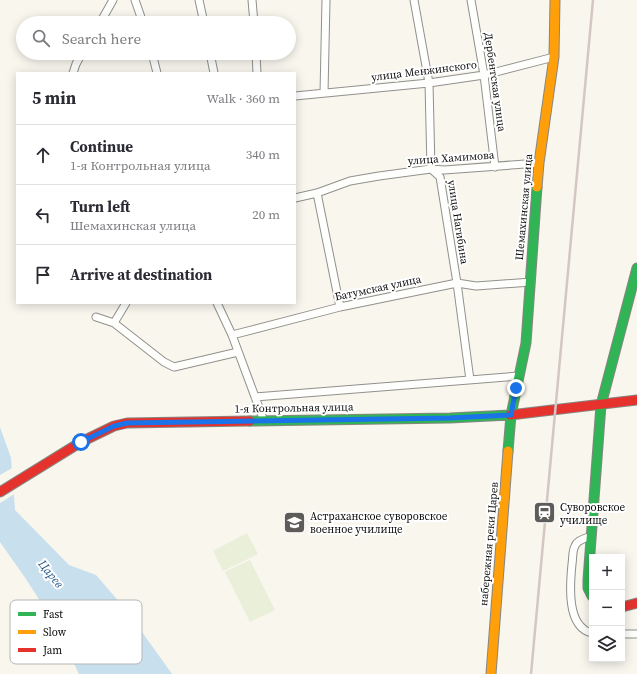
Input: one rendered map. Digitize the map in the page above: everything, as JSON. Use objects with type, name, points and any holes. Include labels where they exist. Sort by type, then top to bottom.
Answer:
[{"type":"main road","name":"Шемахинская улица","points":[[511,415],[526,343],[539,162],[554,57],[555,0]]},
{"type":"main road","points":[[589,590],[590,536],[601,405],[637,268]]},
{"type":"main road","name":"1-я Контрольная улица","points":[[0,492],[81,442],[114,426],[127,423],[450,418],[511,415],[637,400]]},
{"type":"main road","name":"набережная реки Царев","points":[[490,674],[511,415]]},
{"type":"main road","points":[[625,605],[637,603]]},
{"type":"street","points":[[104,16],[113,0]]},
{"type":"street","points":[[134,0],[140,16]]},
{"type":"street","points":[[199,0],[202,16]]},
{"type":"street","points":[[252,0],[253,16]]},
{"type":"street","points":[[324,93],[326,0]]},
{"type":"street","points":[[414,0],[429,83],[431,169]]},
{"type":"street","name":"Дербентская улица","points":[[471,0],[484,75],[495,167]]},
{"type":"street","name":"улица Менжинского","points":[[296,96],[429,83],[484,75],[554,57]]},
{"type":"street","points":[[73,72],[78,60]]},
{"type":"street","points":[[154,60],[157,72]]},
{"type":"street","points":[[211,60],[214,72]]},
{"type":"street","points":[[256,60],[257,72]]},
{"type":"street","name":"улица Хамимова","points":[[296,198],[317,193],[350,181],[379,176],[431,169],[444,170],[495,167],[539,162]]},
{"type":"street","name":"улица Нагибина","points":[[431,169],[440,177],[457,283],[470,380]]},
{"type":"street","points":[[317,193],[340,307]]},
{"type":"street","name":"Батумская улица","points":[[232,335],[340,307],[457,283],[476,286],[530,282]]},
{"type":"street","points":[[114,323],[125,304]]},
{"type":"street","points":[[217,304],[232,335],[264,421]]},
{"type":"street","points":[[96,316],[114,323],[164,362],[174,367],[238,352]]},
{"type":"street","points":[[255,397],[518,376]]},
{"type":"street","points":[[589,632],[577,619],[571,599],[570,586],[574,547],[579,542],[590,536]]},
{"type":"street","points":[[625,634],[637,634]]},
{"type":"green space","points":[[247,533],[258,554],[223,571],[213,551]]},
{"type":"green space","points":[[250,560],[275,610],[250,622],[225,572]]},
{"type":"water","name":"Царев","points":[[0,427],[11,458],[15,510],[69,565],[96,575],[118,600],[39,600],[0,542]]},
{"type":"water","points":[[142,632],[172,674],[79,674],[74,664],[142,664]]},
{"type":"pier","points":[[14,467],[16,493],[0,503],[0,475]]},
{"type":"railway","points":[[531,674],[593,0]]},
{"type":"traffic: fast","points":[[508,451],[511,415],[526,343],[537,187]]},
{"type":"traffic: fast","points":[[601,405],[637,268]]},
{"type":"traffic: fast","points":[[589,590],[588,580],[601,405]]},
{"type":"traffic: fast","points":[[250,421],[450,418],[510,415]]},
{"type":"traffic: slow","points":[[537,187],[554,57],[555,0]]},
{"type":"traffic: slow","points":[[491,674],[508,451]]},
{"type":"traffic: jam","points":[[510,415],[637,400]]},
{"type":"traffic: jam","points":[[0,492],[81,442],[114,426],[127,423],[250,421]]},
{"type":"traffic: jam","points":[[625,606],[637,603]]},
{"type":"place","name":"Суворовское училище","points":[[544,513]]},
{"type":"place","name":"Астраханское суворовское военное училище","points":[[295,522]]},
{"type":"route","points":[[81,442],[114,426],[127,423],[450,418],[511,415],[516,388]]}]
